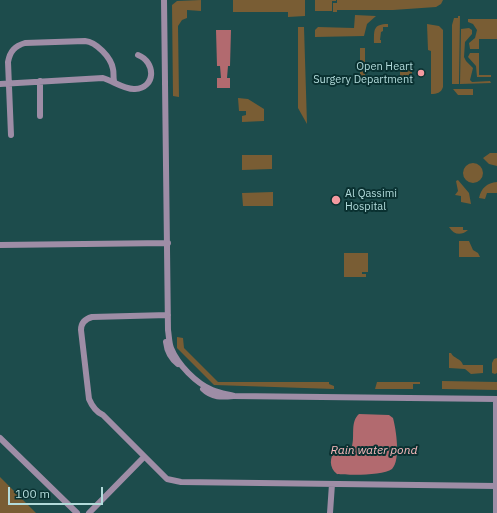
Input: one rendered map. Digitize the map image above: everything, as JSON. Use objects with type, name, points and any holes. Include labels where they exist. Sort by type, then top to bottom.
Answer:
[{"type":"street","points":[[164,0],[168,330],[171,348],[183,367],[198,381],[205,391],[212,396],[496,399],[496,513]]},
{"type":"street","points":[[11,135],[8,62],[13,49],[19,45],[26,43],[84,41],[92,43],[98,47],[108,60],[113,69],[114,81]]},
{"type":"street","points":[[0,84],[103,78],[137,90],[147,84],[151,73],[150,67],[143,57],[138,55]]},
{"type":"street","points":[[40,81],[40,116]]},
{"type":"street","points":[[0,245],[168,243]]},
{"type":"street","points":[[168,315],[95,316],[85,320],[81,327],[89,399],[93,407],[103,415],[164,477],[172,481],[192,482],[496,486]]},
{"type":"street","points":[[0,433],[0,438],[77,513]]},
{"type":"street","points":[[89,513],[144,457]]},
{"type":"street","points":[[330,513],[332,484]]},
{"type":"shaded area","points":[[201,0],[201,11],[187,10],[187,18],[182,20],[178,26],[179,97],[173,96],[172,5],[177,1]]},
{"type":"shaded area","points":[[233,0],[305,0],[305,16],[288,17],[288,12],[233,12]]},
{"type":"shaded area","points":[[315,0],[336,1],[332,1],[332,11],[315,11]]},
{"type":"shaded area","points":[[337,0],[443,0],[441,4],[436,7],[393,10],[337,10],[337,12],[333,12],[333,3],[337,3]]},
{"type":"shaded area","points":[[355,15],[376,16],[367,24],[364,36],[315,37],[315,30],[318,27],[354,28]]},
{"type":"shaded area","points":[[458,16],[460,16],[459,84],[452,84],[452,25],[454,18],[458,18]]},
{"type":"shaded area","points":[[468,19],[497,19],[497,39],[479,39],[479,49],[470,49],[469,43],[475,38],[477,30],[473,24],[468,22]]},
{"type":"shaded area","points":[[388,24],[388,27],[383,27],[383,31],[381,32],[381,43],[374,43],[375,29],[379,25]]},
{"type":"shaded area","points":[[427,24],[439,26],[443,30],[443,87],[440,92],[435,94],[431,94],[431,51],[428,50]]},
{"type":"shaded area","points":[[298,27],[304,27],[307,124],[298,108]]},
{"type":"shaded area","points":[[469,28],[472,30],[472,34],[465,42],[464,57],[473,68],[470,80],[472,82],[490,81],[491,83],[460,84],[461,29]]},
{"type":"shaded area","points":[[360,48],[365,48],[365,82],[360,81]]},
{"type":"shaded area","points":[[470,53],[479,53],[479,75],[491,75],[491,77],[477,77],[476,66],[468,57]]},
{"type":"shaded area","points":[[400,67],[412,67],[412,80],[400,80]]},
{"type":"shaded area","points":[[453,89],[473,89],[473,95],[458,95]]},
{"type":"shaded area","points":[[238,98],[248,99],[264,109],[264,121],[242,122],[242,116],[246,115],[246,111],[239,111]]},
{"type":"shaded area","points":[[490,153],[497,153],[497,166],[489,164],[483,158]]},
{"type":"shaded area","points":[[242,155],[272,155],[272,169],[242,170]]},
{"type":"shaded area","points":[[473,163],[480,166],[483,173],[480,180],[473,183],[466,180],[463,173],[466,166]]},
{"type":"shaded area","points":[[458,180],[469,193],[471,204],[461,202],[461,196],[455,195],[458,191],[456,181]]},
{"type":"shaded area","points":[[497,182],[497,193],[487,193],[485,199],[479,198],[481,191],[485,187]]},
{"type":"shaded area","points":[[273,192],[273,206],[243,206],[242,193]]},
{"type":"shaded area","points":[[449,227],[463,227],[463,230],[468,230],[458,234],[453,232]]},
{"type":"shaded area","points":[[459,241],[469,241],[473,250],[478,253],[480,257],[459,257]]},
{"type":"shaded area","points":[[344,253],[368,253],[368,272],[362,272],[362,274],[366,274],[366,277],[344,277]]},
{"type":"shaded area","points":[[177,337],[183,338],[184,348],[218,382],[329,382],[329,384],[334,386],[334,389],[214,385],[177,348]]},
{"type":"shaded area","points":[[449,353],[461,361],[463,365],[483,365],[483,373],[471,374],[465,369],[449,368]]},
{"type":"shaded area","points":[[497,358],[497,373],[495,374],[492,373],[492,363],[494,359]]},
{"type":"shaded area","points":[[442,381],[497,382],[497,390],[442,389]]},
{"type":"shaded area","points":[[377,382],[420,382],[420,384],[413,384],[413,389],[375,389]]},
{"type":"shaded area","points":[[0,477],[36,513],[0,513]]},
{"type":"water","points":[[216,30],[231,30],[230,66],[228,66],[227,78],[230,78],[230,88],[217,88],[217,78],[221,78],[220,66],[217,66]]},
{"type":"water","name":"Rain water pond","points":[[359,414],[389,415],[393,418],[397,452],[395,465],[392,469],[381,473],[357,475],[337,474],[332,469],[331,459],[336,450],[352,446],[354,425],[356,417]]},
{"type":"place","name":"Open Heart Surgery Department","points":[[421,73]]},
{"type":"place","name":"Al Qassimi Hospital","points":[[336,200]]}]
